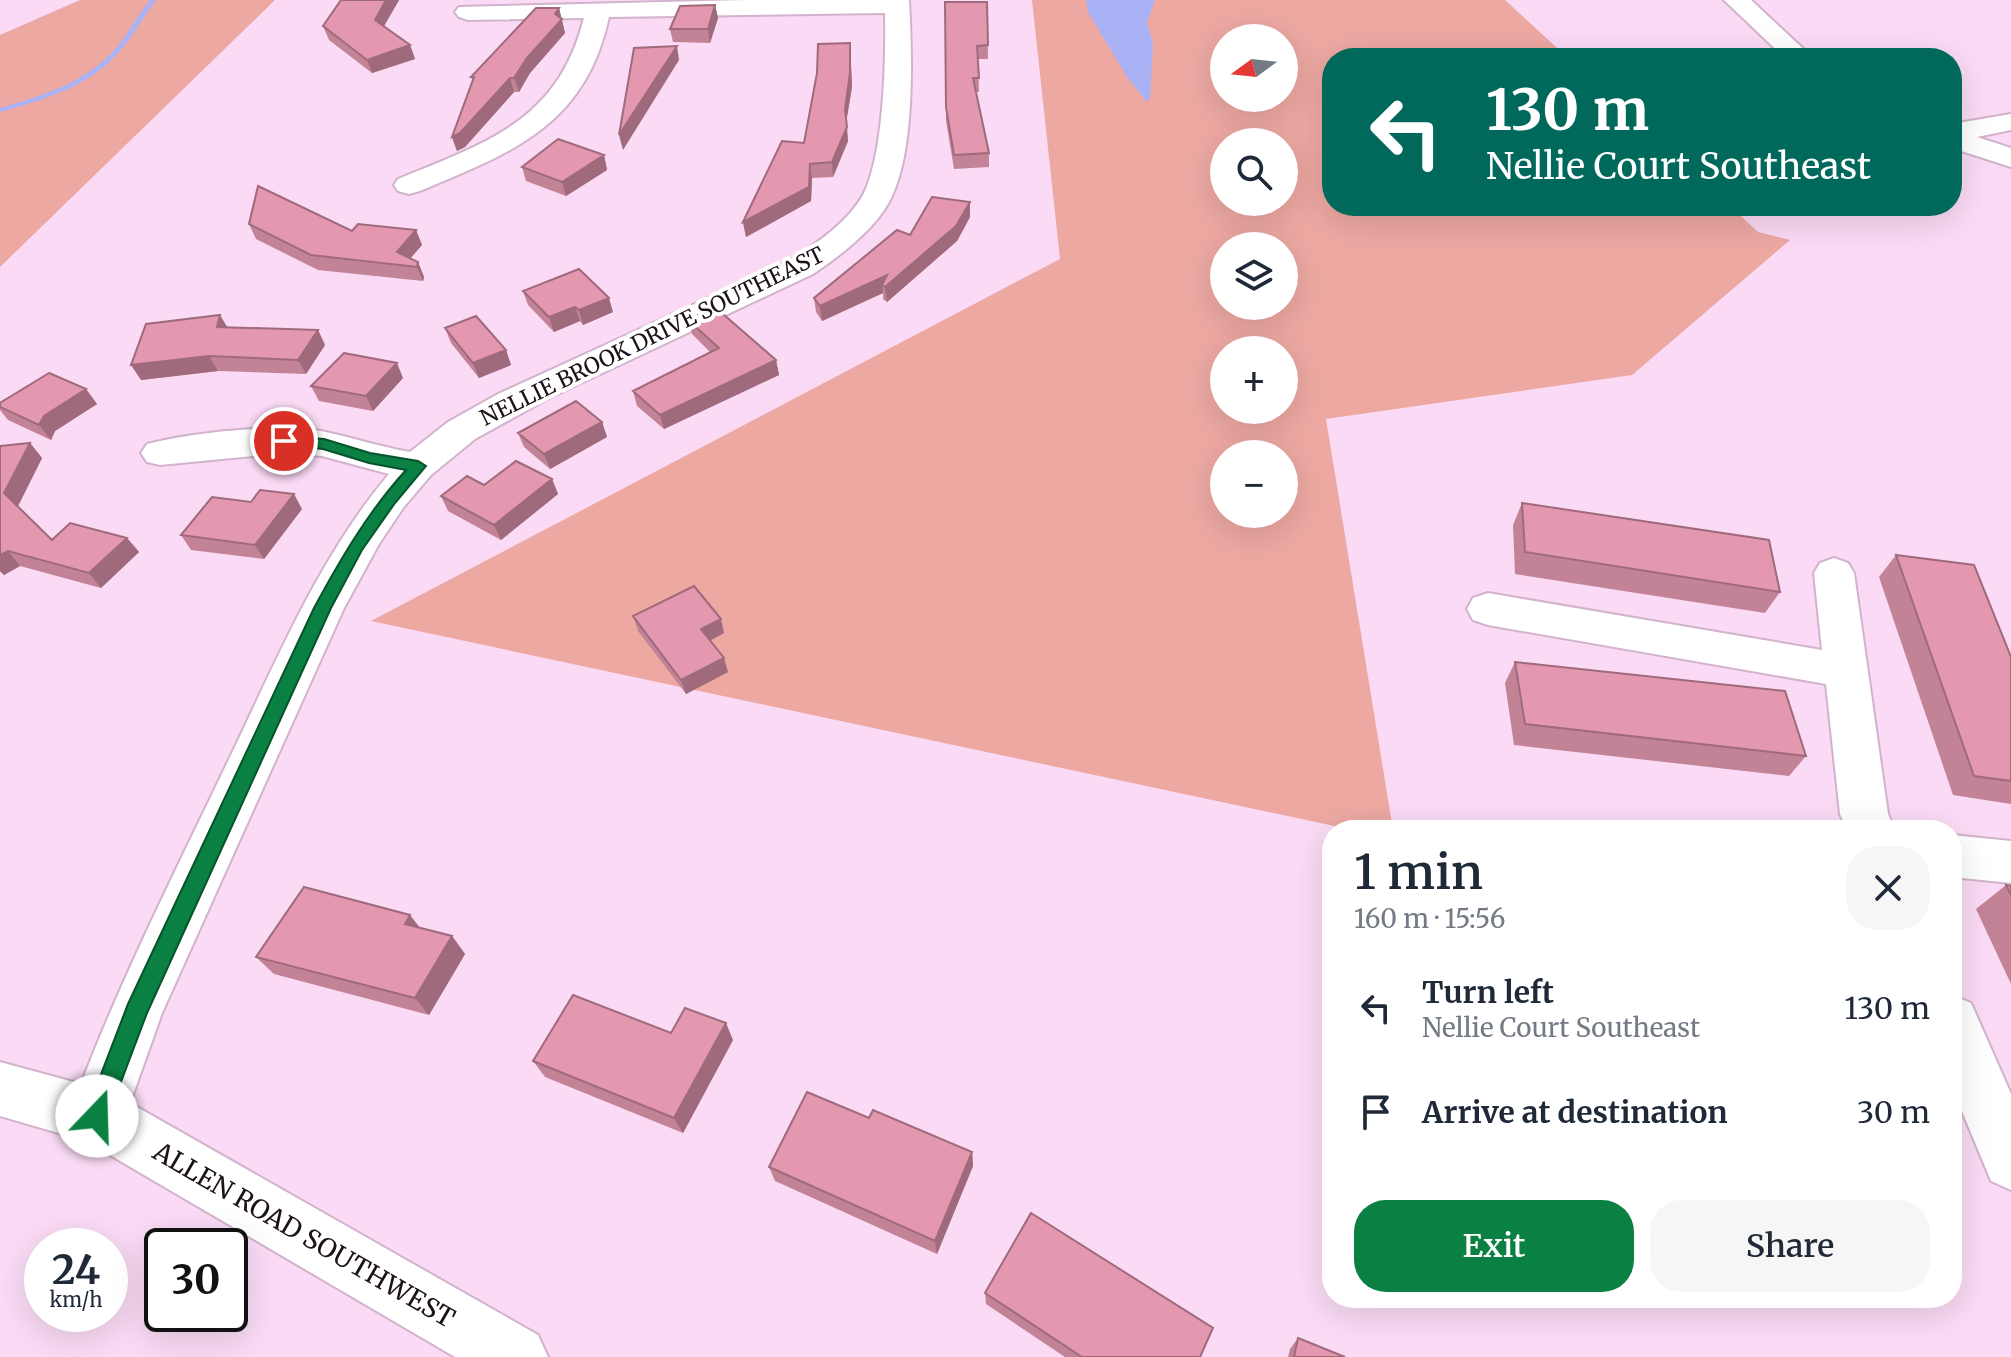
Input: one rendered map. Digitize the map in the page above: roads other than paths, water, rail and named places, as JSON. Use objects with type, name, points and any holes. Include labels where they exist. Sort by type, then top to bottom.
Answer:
[{"type":"street","points":[[1736,0],[1789,48]]},
{"type":"street","points":[[468,12],[896,2]]},
{"type":"street","name":"NELLIE BROOK DRIVE SOUTHEAST","points":[[97,1116],[136,1011],[323,608],[355,547],[389,499],[418,466],[452,437],[531,393],[802,267],[839,242],[877,197],[892,146],[898,30],[896,2]]},
{"type":"street","points":[[409,185],[479,156],[529,129],[550,112],[584,65],[595,33],[598,11]]},
{"type":"street","points":[[1962,133],[2011,122]]},
{"type":"street","points":[[1962,139],[2011,158]]},
{"type":"street","points":[[160,453],[284,441],[324,444],[369,458],[418,466]]},
{"type":"street","points":[[1834,573],[1867,820]]},
{"type":"street","points":[[1488,609],[1846,671]]},
{"type":"street","points":[[1962,857],[2011,862]]},
{"type":"street","points":[[1962,1045],[2011,1161]]},
{"type":"street","name":"ALLEN ROAD SOUTHWEST","points":[[0,1089],[97,1116],[516,1357]]},
{"type":"water","points":[[1086,0],[1155,0],[1147,22],[1153,44],[1150,97],[1147,102],[1127,77],[1088,12]]},
{"type":"waterway","points":[[0,110],[47,95],[78,81],[105,63],[153,0]]}]
